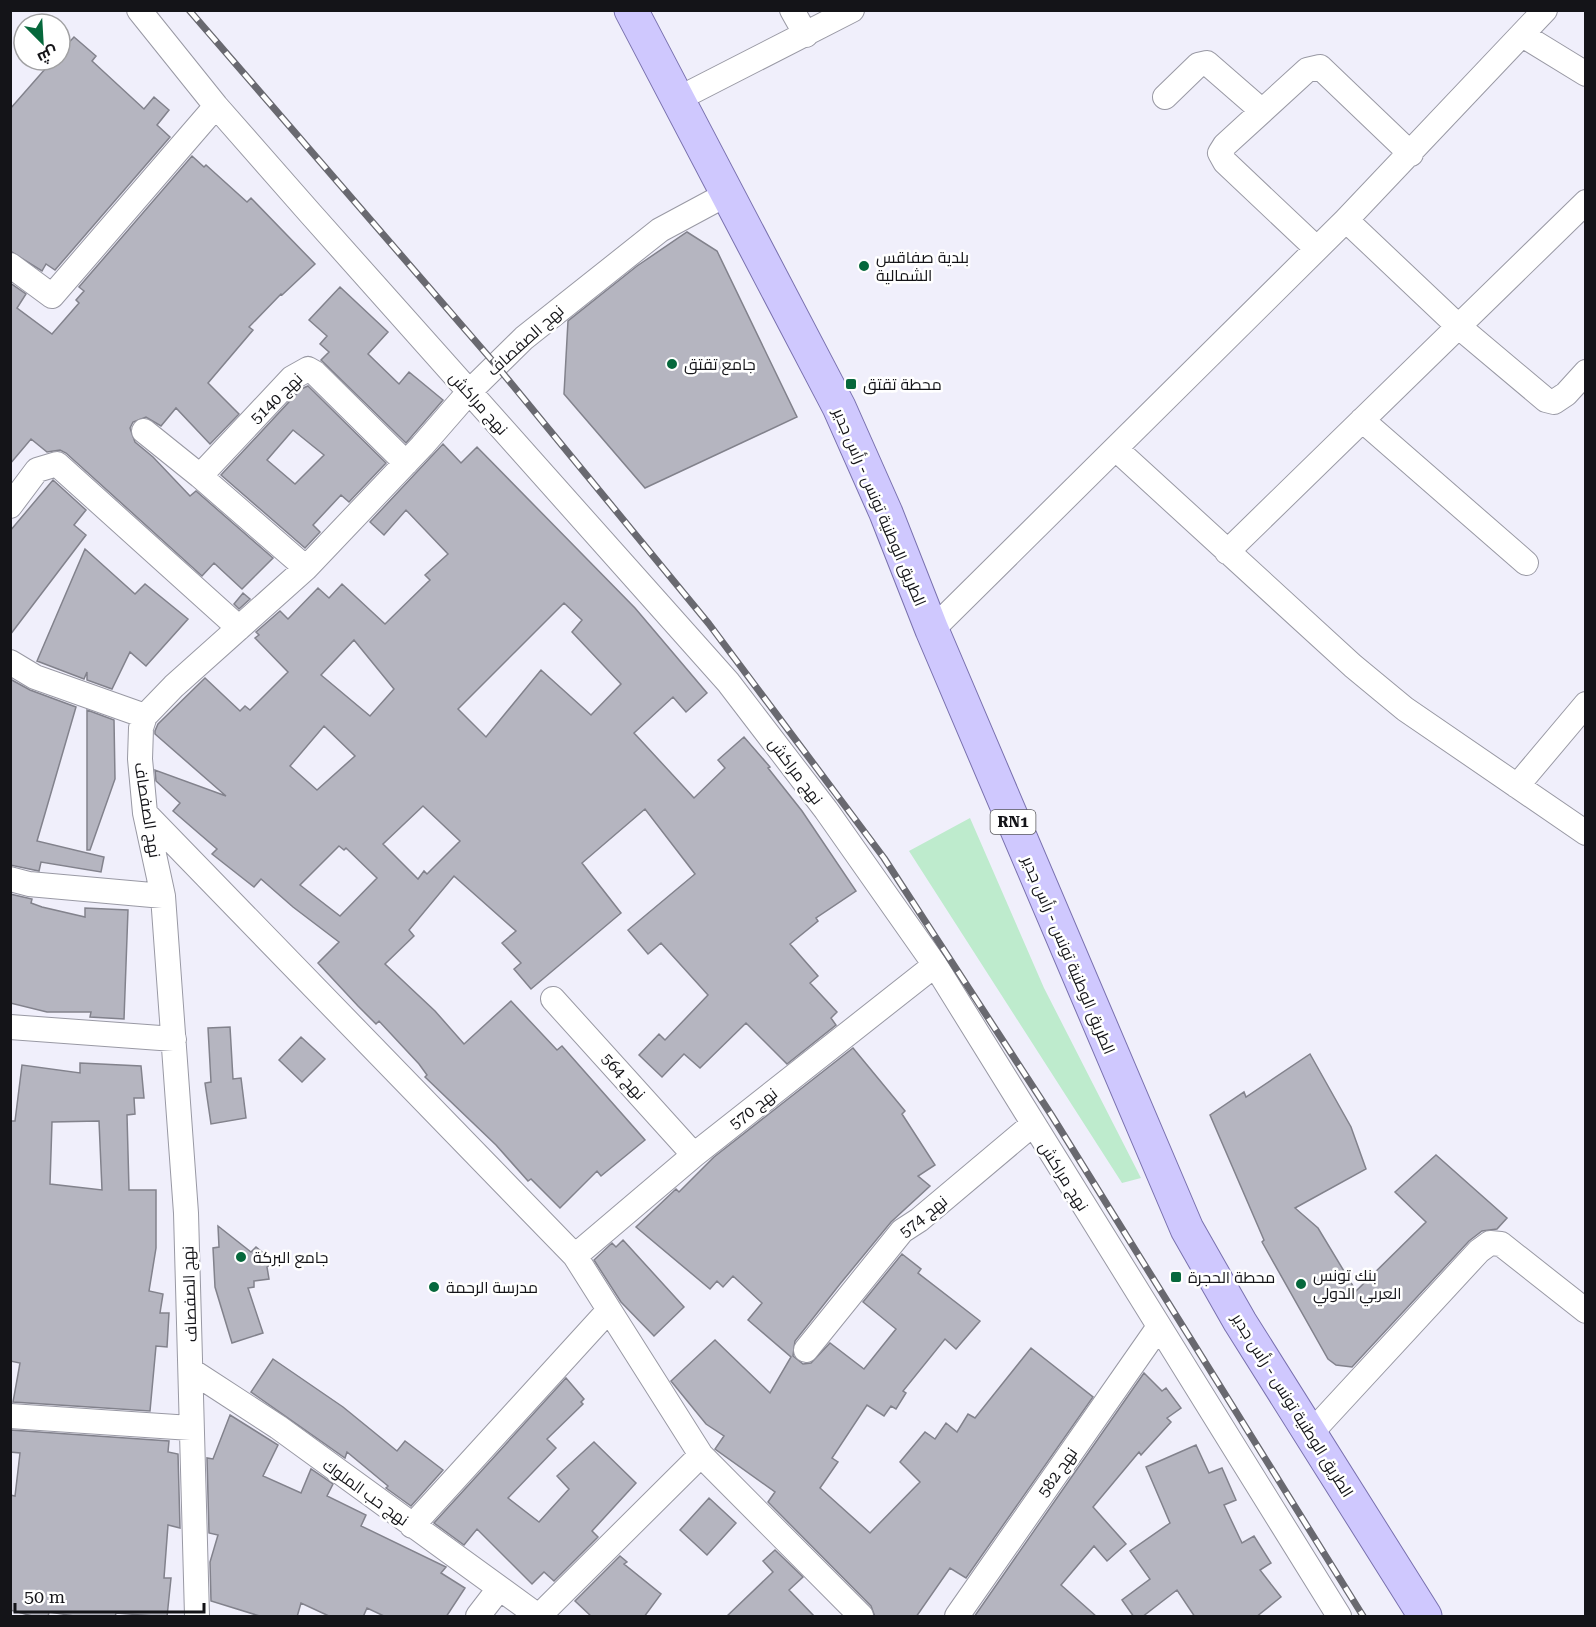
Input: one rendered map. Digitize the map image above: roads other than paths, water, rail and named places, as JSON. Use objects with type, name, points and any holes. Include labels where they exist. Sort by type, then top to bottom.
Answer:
[{"type":"main road","name":"الطريق الوطنية تونس - رأس جدير","points":[[631,10],[838,407],[886,513],[932,630],[1187,1229],[1240,1322],[1425,1617]]},
{"type":"street","name":"نهج مراكش","points":[[139,10],[216,106],[728,682],[826,810],[935,965],[1339,1617]]},
{"type":"street","points":[[792,10],[806,35]]},
{"type":"street","points":[[678,99],[852,10]]},
{"type":"street","points":[[932,630],[1411,154],[1532,20],[1586,74]]},
{"type":"street","points":[[1165,98],[1198,65],[1207,63],[1261,110]]},
{"type":"street","points":[[1316,248],[1225,162],[1220,153],[1225,145],[1307,70],[1320,67],[1411,154]]},
{"type":"street","points":[[10,265],[52,296],[216,106]]},
{"type":"street","name":"نهج الصفصاف","points":[[197,1617],[186,1213],[163,896],[145,813],[140,744],[145,716],[174,686],[306,568],[406,463],[469,392],[524,338],[660,230],[727,194]]},
{"type":"street","points":[[1227,552],[1586,202]]},
{"type":"street","points":[[1346,220],[1458,326],[1546,400],[1554,402],[1560,399],[1586,372]]},
{"type":"street","name":"نهج 5140","points":[[200,476],[292,378],[308,369],[315,373],[406,463]]},
{"type":"street","points":[[1362,420],[1526,563]]},
{"type":"street","points":[[144,431],[200,476],[306,568]]},
{"type":"street","points":[[1116,449],[1353,666],[1405,709],[1586,832]]},
{"type":"street","points":[[10,506],[37,470],[57,464],[239,628]]},
{"type":"street","points":[[10,662],[35,676],[145,716]]},
{"type":"street","points":[[1517,786],[1586,704]]},
{"type":"street","points":[[145,813],[575,1256],[701,1455],[861,1617]]},
{"type":"street","points":[[10,879],[29,884],[163,896]]},
{"type":"street","name":"نهج 570","points":[[575,1256],[694,1155],[935,965]]},
{"type":"street","name":"نهج 564","points":[[553,999],[694,1155]]},
{"type":"street","points":[[10,1028],[174,1039]]},
{"type":"street","name":"نهج 574","points":[[806,1350],[902,1231],[919,1220],[1033,1124]]},
{"type":"street","points":[[1310,1434],[1479,1251],[1490,1243],[1501,1244],[1586,1311]]},
{"type":"street","points":[[411,1526],[609,1310]]},
{"type":"street","name":"نهج 582","points":[[957,1617],[1158,1328]]},
{"type":"street","name":"نهج حب الملوك","points":[[192,1371],[278,1427],[498,1590],[539,1617]]},
{"type":"street","points":[[10,1416],[191,1428]]},
{"type":"street","points":[[539,1617],[701,1455]]},
{"type":"street","points":[[478,1617],[498,1590]]},
{"type":"railway","points":[[189,10],[496,365],[709,624],[884,858],[1052,1116],[1363,1616]]},
{"type":"place","name":"بلدية صفاقس الشمالية","points":[[864,266]]},
{"type":"place","name":"جامع تقتق","points":[[672,364]]},
{"type":"place","name":"محطة تقتق","points":[[851,384]]},
{"type":"place","name":"جامع البركة","points":[[241,1257]]},
{"type":"place","name":"محطة الحجرة","points":[[1176,1277]]},
{"type":"place","name":"بنك تونس العربي الدولي","points":[[1301,1284]]},
{"type":"place","name":"مدرسة الرحمة","points":[[434,1287]]}]
